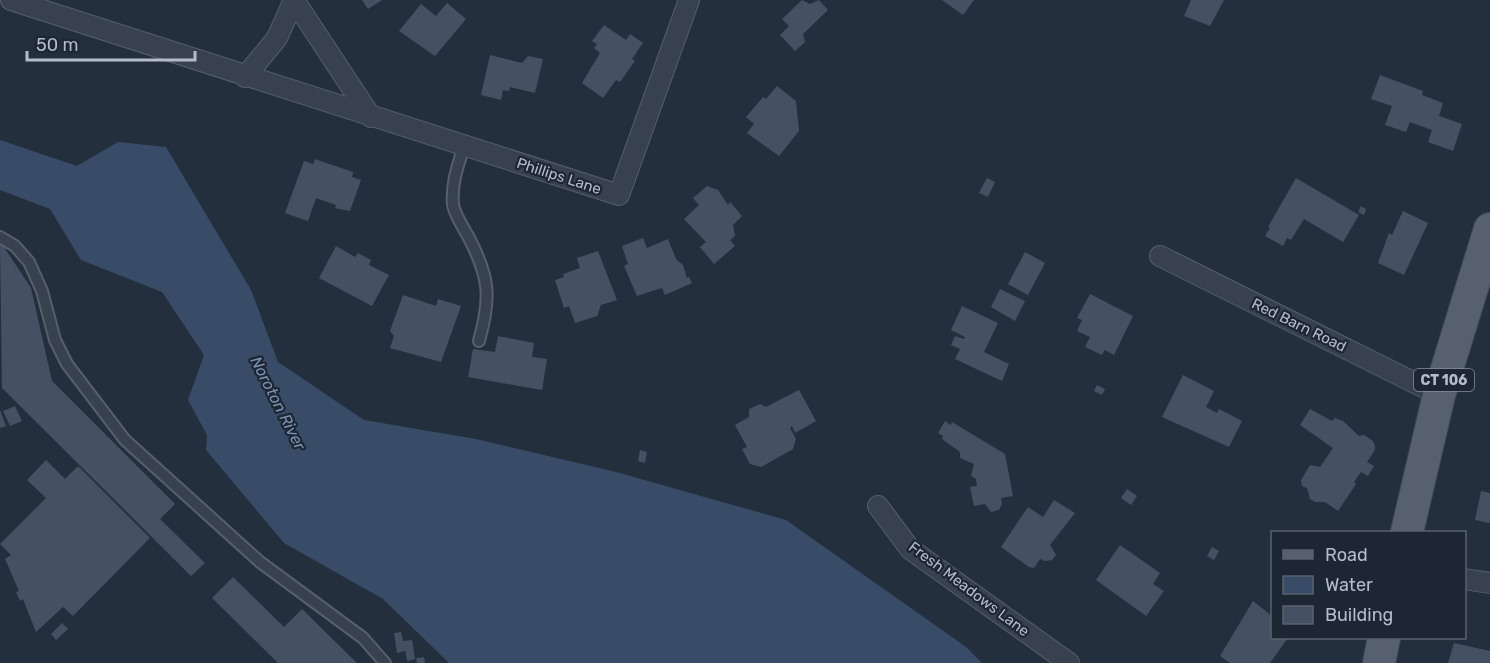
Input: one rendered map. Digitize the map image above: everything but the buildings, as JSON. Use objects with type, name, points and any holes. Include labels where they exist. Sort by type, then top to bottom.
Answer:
[{"type":"main road","name":"CT 106","points":[[1407,531],[1439,395],[1490,229]]},
{"type":"main road","points":[[1379,663],[1384,639]]},
{"type":"street","name":"Phillips Lane","points":[[10,0],[619,195],[689,0]]},
{"type":"street","points":[[245,77],[278,38],[294,0]]},
{"type":"street","points":[[294,0],[371,117]]},
{"type":"street","name":"Red Barn Road","points":[[1160,256],[1439,395]]},
{"type":"street","name":"Fresh Meadows Lane","points":[[878,506],[910,549],[1069,663]]},
{"type":"street","points":[[1466,579],[1490,583]]},
{"type":"lane","points":[[464,146],[453,181],[453,207],[475,249],[486,278],[489,306],[479,340]]},
{"type":"lane","points":[[0,237],[15,246],[29,262],[42,291],[55,340],[63,356],[82,386],[125,440],[260,562],[363,638],[385,663]]},
{"type":"water","name":"Noroton River","points":[[0,140],[77,166],[118,142],[166,147],[251,290],[278,362],[364,420],[476,439],[616,472],[786,520],[966,647],[982,663],[449,663],[383,599],[284,543],[206,450],[207,435],[188,400],[204,355],[162,292],[81,260],[50,209],[0,190]]}]
